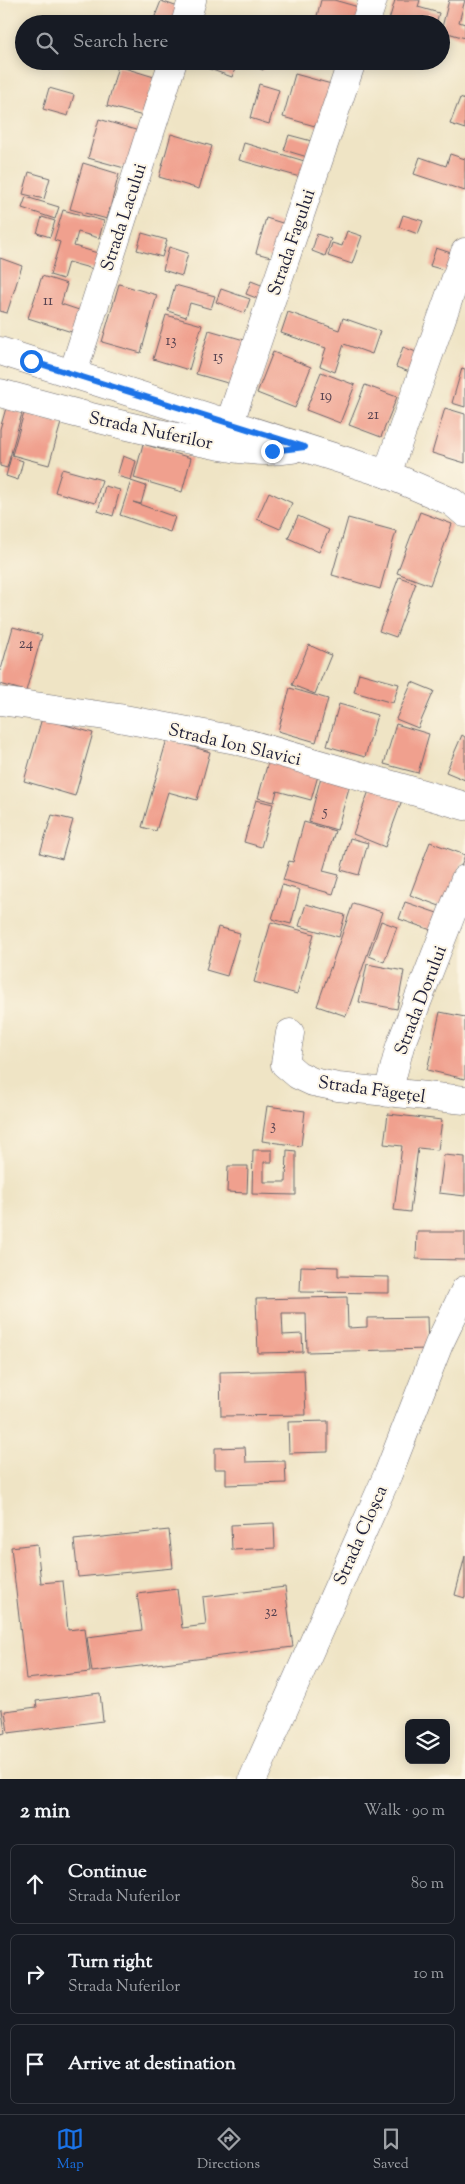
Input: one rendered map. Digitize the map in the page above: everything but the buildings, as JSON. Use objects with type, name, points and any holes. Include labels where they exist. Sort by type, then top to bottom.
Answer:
[{"type":"street","points":[[188,15],[192,0]]},
{"type":"street","points":[[368,15],[373,0]]},
{"type":"street","name":"Strada Lacului","points":[[73,373],[170,70]]},
{"type":"street","name":"Strada Fagului","points":[[230,422],[349,70]]},
{"type":"street","points":[[387,474],[465,252]]},
{"type":"street","name":"Strada Nuferilor","points":[[0,351],[230,422],[387,474],[452,502],[465,513]]},
{"type":"street","name":"Strada Nuferilor","points":[[0,394],[122,425],[214,444],[272,451],[305,447]]},
{"type":"street","name":"Strada Ion Slavici","points":[[0,700],[119,718],[236,740],[465,806]]},
{"type":"street","name":"Strada Dorului","points":[[388,1093],[400,1046],[465,879]]},
{"type":"street","name":"Strada Făgețel","points":[[290,1033],[285,1064],[298,1075],[313,1082],[388,1093],[465,1100]]},
{"type":"street","name":"Strada Cloșca","points":[[253,1779],[388,1474],[439,1344],[465,1290]]},
{"type":"route","points":[[31,361],[305,447],[272,451]]}]
